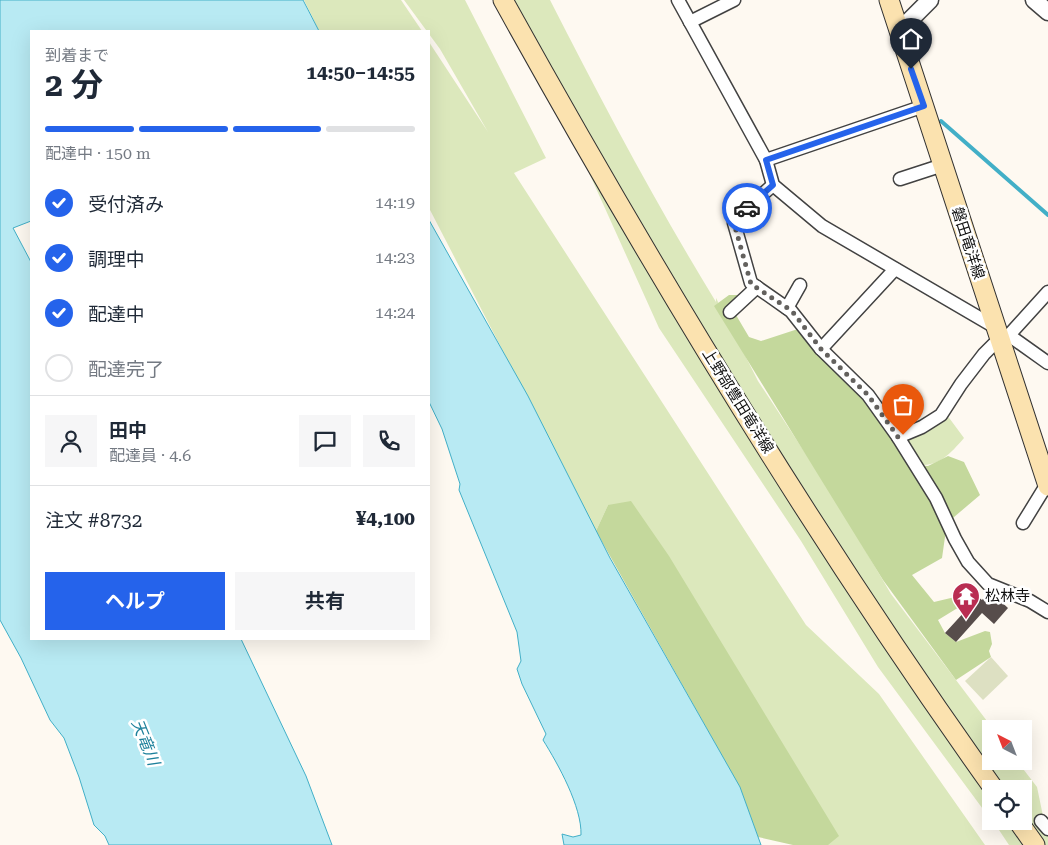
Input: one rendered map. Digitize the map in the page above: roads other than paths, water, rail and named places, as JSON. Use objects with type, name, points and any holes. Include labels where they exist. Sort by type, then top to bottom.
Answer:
[{"type":"main road","name":"上野部豊田竜洋線","points":[[503,0],[574,128],[651,260],[768,450],[885,631],[988,780]]},
{"type":"main road","name":"磐田竜洋線","points":[[889,0],[942,165],[1002,336],[1048,485]]},
{"type":"main road","points":[[1024,830],[1035,845]]},
{"type":"street","points":[[678,0],[766,160],[773,185],[822,226],[1048,363]]},
{"type":"street","points":[[690,22],[734,0]]},
{"type":"street","points":[[899,31],[930,0]]},
{"type":"street","points":[[1034,0],[1048,12]]},
{"type":"street","points":[[766,160],[924,106]]},
{"type":"street","points":[[900,179],[942,165]]},
{"type":"street","points":[[773,185],[738,216],[734,223],[751,284],[787,308],[821,349],[868,395],[898,437],[936,498],[968,562],[988,584],[1030,601],[1048,612]]},
{"type":"street","points":[[821,349],[895,269]]},
{"type":"street","points":[[787,308],[800,285]]},
{"type":"street","points":[[730,312],[757,287]]},
{"type":"street","points":[[898,437],[922,428],[941,415],[984,354],[1048,292]]},
{"type":"street","points":[[1023,523],[1048,485]]},
{"type":"water","name":"天竜川","points":[[0,0],[303,0],[318,30],[30,30],[30,221],[13,228],[30,260],[30,640],[241,640],[306,776],[332,845],[109,845],[105,836],[94,825],[64,738],[50,720],[21,658],[0,620]]},
{"type":"water","points":[[430,222],[528,396],[610,558],[740,787],[761,845],[564,845],[562,834],[573,837],[581,835],[578,812],[562,773],[543,740],[546,734],[522,684],[517,669],[521,661],[517,632],[459,490],[460,484],[442,429],[430,404]]},
{"type":"waterway","points":[[941,121],[1048,215]]},
{"type":"place","name":"松林寺","points":[[966,620]]}]
